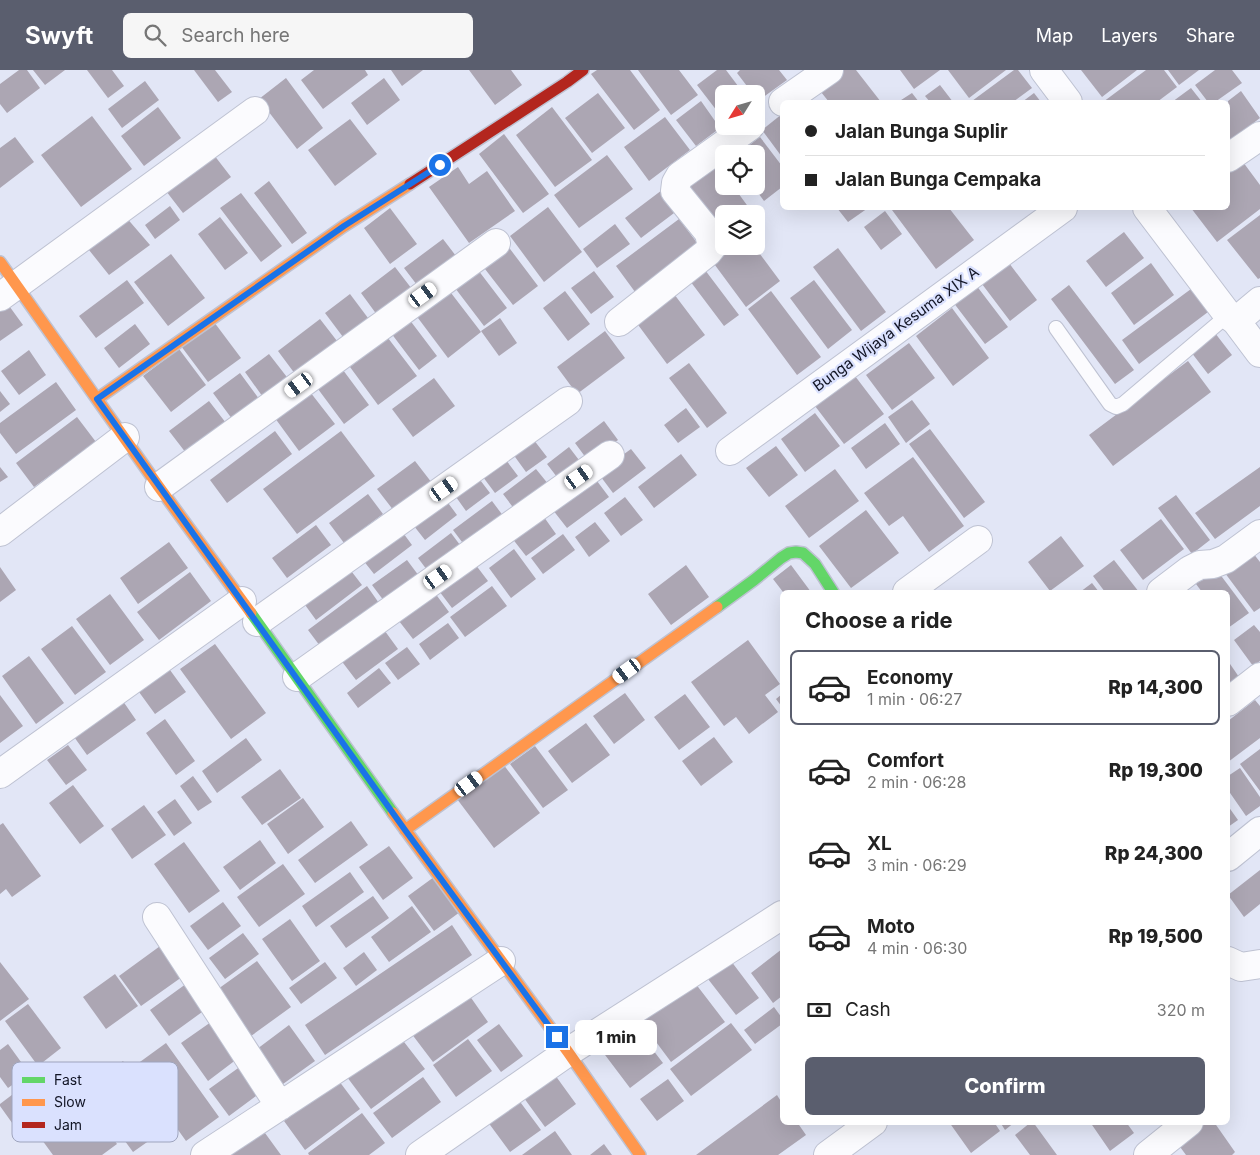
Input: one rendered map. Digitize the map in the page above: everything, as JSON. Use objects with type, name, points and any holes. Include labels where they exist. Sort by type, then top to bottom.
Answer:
[{"type":"street","points":[[787,100],[829,70]]},
{"type":"street","points":[[1044,70],[1066,100]]},
{"type":"street","points":[[97,399],[344,226],[570,74]]},
{"type":"street","points":[[765,116],[780,105]]},
{"type":"street","points":[[8,291],[254,111]]},
{"type":"street","points":[[619,322],[712,247],[709,233],[675,191],[676,183],[680,176],[737,135]]},
{"type":"street","points":[[1230,157],[1260,136]]},
{"type":"street","name":"Bunga Wijaya Kesuma XIX A","points":[[730,451],[1060,210]]},
{"type":"street","points":[[1153,210],[1260,354]]},
{"type":"street","points":[[159,487],[496,243]]},
{"type":"street","points":[[0,262],[8,291],[97,399],[125,437],[405,830],[568,1052],[640,1155]]},
{"type":"street","points":[[1232,318],[1260,302]]},
{"type":"street","points":[[0,774],[568,401]]},
{"type":"street","points":[[0,532],[125,437]]},
{"type":"street","points":[[297,676],[610,455]]},
{"type":"street","points":[[1164,590],[1190,570],[1200,565],[1213,564],[1226,559],[1260,534]]},
{"type":"street","points":[[910,590],[978,540]]},
{"type":"street","points":[[405,830],[754,580],[790,552],[802,552],[813,561],[832,590]]},
{"type":"street","points":[[1230,700],[1260,677]]},
{"type":"street","points":[[1230,855],[1260,831]]},
{"type":"street","points":[[420,1155],[568,1052],[780,916]]},
{"type":"street","points":[[157,917],[280,1106]]},
{"type":"street","points":[[205,1155],[501,961]]},
{"type":"street","points":[[1230,962],[1241,967],[1260,964]]},
{"type":"street","points":[[828,1155],[869,1125]]},
{"type":"street","points":[[1148,1155],[1185,1125]]},
{"type":"lane","points":[[1056,328],[1110,404],[1116,407],[1123,404],[1232,318]]},
{"type":"building","points":[[19,70],[27,70],[40,88],[7,113],[0,104],[0,84]]},
{"type":"building","points":[[33,70],[65,70],[45,85]]},
{"type":"building","points":[[87,70],[112,70],[124,86],[108,98]]},
{"type":"building","points":[[194,70],[215,70],[232,92],[218,102]]},
{"type":"building","points":[[314,70],[365,70],[368,75],[323,109],[301,80]]},
{"type":"building","points":[[391,70],[423,70],[402,86]]},
{"type":"building","points":[[469,70],[511,70],[522,85],[495,105]]},
{"type":"building","points":[[597,70],[630,70],[660,110],[634,130],[591,74]]},
{"type":"building","points":[[638,70],[679,70],[698,95],[671,115]]},
{"type":"building","points":[[717,70],[726,70],[737,85],[715,85],[715,108],[697,85]]},
{"type":"building","points":[[740,70],[779,70],[787,80],[765,96],[765,85],[746,85],[737,73]]},
{"type":"building","points":[[840,70],[856,70],[879,100],[827,100],[817,87]]},
{"type":"building","points":[[900,70],[940,70],[914,89]]},
{"type":"building","points":[[948,70],[1006,70],[969,98]]},
{"type":"building","points":[[1014,70],[1018,70],[1032,88],[1016,100],[973,100]]},
{"type":"building","points":[[1081,70],[1137,70],[1102,97]]},
{"type":"building","points":[[1146,70],[1164,70],[1177,87],[1160,100],[1106,100]]},
{"type":"building","points":[[1168,70],[1199,70],[1179,85]]},
{"type":"building","points":[[1215,70],[1232,70],[1242,83],[1218,100],[1206,100],[1195,85]]},
{"type":"building","points":[[286,78],[323,128],[297,149],[259,99]]},
{"type":"building","points":[[384,78],[400,100],[367,125],[351,103]]},
{"type":"building","points":[[145,81],[159,100],[122,128],[108,109]]},
{"type":"building","points":[[940,85],[951,100],[928,100],[925,96]]},
{"type":"building","points":[[1191,88],[1200,100],[1175,100]]},
{"type":"building","points":[[1241,91],[1260,118],[1231,140],[1230,138],[1229,100]]},
{"type":"building","points":[[598,93],[625,128],[592,153],[565,118]]},
{"type":"building","points":[[912,93],[917,100],[901,100]]},
{"type":"building","points":[[1034,93],[1039,100],[1025,100]]},
{"type":"building","points":[[701,101],[715,121],[715,132],[696,146],[676,120]]},
{"type":"building","points":[[158,107],[181,138],[144,166],[121,136]]},
{"type":"building","points":[[552,107],[592,160],[555,187],[516,135]]},
{"type":"building","points":[[92,116],[132,169],[81,207],[41,155]]},
{"type":"building","points":[[780,116],[780,154],[765,134],[765,128]]},
{"type":"building","points":[[665,117],[690,150],[649,181],[624,147]]},
{"type":"building","points":[[350,119],[377,154],[335,186],[308,150]]},
{"type":"building","points":[[504,134],[549,194],[523,213],[479,154]]},
{"type":"building","points":[[15,137],[34,162],[0,188],[0,148]]},
{"type":"building","points":[[760,137],[780,163],[780,189],[764,201],[760,195],[765,195],[765,145],[750,145]]},
{"type":"building","points":[[214,155],[231,177],[183,213],[166,191]]},
{"type":"building","points":[[607,155],[633,189],[579,228],[554,195]]},
{"type":"building","points":[[1243,162],[1260,185],[1260,209],[1217,242],[1193,210],[1230,210],[1230,172]]},
{"type":"building","points":[[458,167],[469,184],[487,171],[515,211],[469,243],[429,187]]},
{"type":"building","points":[[715,167],[715,195],[740,195],[747,205],[715,205],[715,226],[687,188]]},
{"type":"building","points":[[269,181],[307,233],[292,244],[254,193]]},
{"type":"building","points":[[666,187],[682,207],[641,238],[625,218]]},
{"type":"building","points":[[241,193],[282,246],[261,262],[220,208]]},
{"type":"building","points":[[170,206],[180,220],[155,239],[145,225]]},
{"type":"building","points":[[548,207],[582,252],[544,282],[510,236]]},
{"type":"building","points":[[390,208],[417,244],[390,264],[364,228]]},
{"type":"building","points":[[839,210],[865,210],[848,222]]},
{"type":"building","points":[[892,210],[951,210],[974,240],[936,269]]},
{"type":"building","points":[[885,211],[902,234],[881,250],[864,227]]},
{"type":"building","points":[[1260,215],[1260,278],[1258,279],[1227,240]]},
{"type":"building","points":[[125,216],[150,245],[109,275],[85,245]]},
{"type":"building","points":[[220,217],[248,253],[225,270],[198,234]]},
{"type":"building","points":[[679,219],[701,248],[638,296],[616,266]]},
{"type":"building","points":[[615,224],[630,244],[597,268],[583,249]]},
{"type":"building","points":[[1124,232],[1144,258],[1106,287],[1086,261]]},
{"type":"building","points":[[443,239],[456,256],[417,285],[404,268]]},
{"type":"building","points":[[504,241],[538,286],[513,305],[478,260]]},
{"type":"building","points":[[838,248],[886,312],[861,331],[813,267]]},
{"type":"building","points":[[715,253],[715,255],[761,255],[780,281],[746,307],[709,257]]},
{"type":"building","points":[[171,254],[205,298],[168,326],[134,282]]},
{"type":"building","points":[[699,262],[739,315],[724,326],[684,273]]},
{"type":"building","points":[[1009,263],[1037,300],[1010,321],[982,284]]},
{"type":"building","points":[[1151,263],[1174,295],[1134,325],[1111,293]]},
{"type":"building","points":[[475,266],[507,308],[484,326],[452,284]]},
{"type":"building","points":[[395,267],[415,293],[380,319],[361,293]]},
{"type":"building","points":[[594,271],[614,297],[591,314],[571,288]]},
{"type":"building","points":[[127,280],[144,303],[96,338],[79,316]]},
{"type":"building","points":[[814,280],[852,330],[828,349],[790,298]]},
{"type":"building","points":[[976,285],[1008,327],[985,344],[953,302]]},
{"type":"building","points":[[1069,285],[1134,370],[1115,384],[1051,299]]},
{"type":"building","points":[[448,289],[481,332],[448,358],[415,314]]},
{"type":"building","points":[[1191,289],[1208,312],[1139,364],[1122,340]]},
{"type":"building","points":[[671,290],[705,335],[667,364],[633,318]]},
{"type":"building","points":[[565,291],[590,324],[568,341],[543,308]]},
{"type":"building","points":[[771,291],[821,357],[797,375],[748,309]]},
{"type":"building","points":[[350,294],[371,322],[346,341],[325,313]]},
{"type":"building","points":[[7,303],[23,325],[0,341],[0,309]]},
{"type":"building","points":[[952,308],[989,358],[953,386],[916,336]]},
{"type":"building","points":[[500,318],[517,343],[499,356],[481,331]]},
{"type":"building","points":[[320,319],[344,350],[301,382],[278,351]]},
{"type":"building","points":[[409,319],[437,356],[419,370],[391,333]]},
{"type":"building","points":[[214,322],[241,358],[208,382],[181,346]]},
{"type":"building","points":[[135,324],[150,344],[119,368],[104,348]]},
{"type":"building","points":[[605,331],[625,358],[577,394],[557,367]]},
{"type":"building","points":[[1215,333],[1232,355],[1208,374],[1191,352]]},
{"type":"building","points":[[388,338],[417,376],[378,405],[350,367]]},
{"type":"building","points":[[909,343],[935,378],[892,410],[866,375]]},
{"type":"building","points":[[179,349],[206,385],[171,412],[143,376]]},
{"type":"building","points":[[29,350],[46,375],[19,395],[1,371]]},
{"type":"building","points":[[269,354],[290,381],[265,400],[245,372]]},
{"type":"building","points":[[1188,361],[1211,392],[1113,466],[1089,435]]},
{"type":"building","points":[[689,363],[727,413],[707,428],[669,378]]},
{"type":"building","points":[[343,370],[369,405],[344,424],[318,389]]},
{"type":"building","points":[[240,373],[262,403],[235,423],[213,393]]},
{"type":"building","points":[[855,376],[884,414],[844,444],[815,406]]},
{"type":"building","points":[[434,378],[455,406],[413,437],[392,409]]},
{"type":"building","points":[[56,382],[76,410],[16,454],[0,433],[0,423]]},
{"type":"building","points":[[307,388],[335,424],[299,451],[272,414]]},
{"type":"building","points":[[0,391],[10,404],[0,412]]},
{"type":"building","points":[[912,400],[930,424],[906,443],[888,417]]},
{"type":"building","points":[[209,401],[226,423],[186,453],[169,431]]},
{"type":"building","points":[[686,408],[700,427],[678,443],[664,425]]},
{"type":"building","points":[[815,413],[840,446],[805,472],[781,439]]},
{"type":"building","points":[[77,417],[96,442],[34,487],[16,463]]},
{"type":"building","points":[[604,421],[618,440],[589,462],[575,443]]},
{"type":"building","points":[[885,423],[900,444],[866,469],[851,448]]},
{"type":"building","points":[[930,429],[985,502],[964,518],[909,444]]},
{"type":"building","points":[[275,431],[292,454],[227,503],[210,480]]},
{"type":"building","points":[[341,431],[375,476],[297,534],[263,489]]},
{"type":"building","points":[[530,435],[547,457],[526,472],[510,450]]},
{"type":"building","points":[[776,446],[798,475],[769,497],[746,468]]},
{"type":"building","points":[[569,447],[582,464],[560,481],[547,464]]},
{"type":"building","points":[[631,449],[646,468],[613,493],[598,473]]},
{"type":"building","points":[[500,452],[518,476],[495,493],[477,469]]},
{"type":"building","points":[[681,454],[697,475],[654,508],[638,487]]},
{"type":"building","points":[[913,457],[964,526],[929,552],[903,516],[889,526],[864,493]]},
{"type":"building","points":[[415,461],[432,483],[394,511],[377,489]]},
{"type":"building","points":[[0,467],[8,477],[0,482]]},
{"type":"building","points":[[1260,467],[1260,506],[1215,539],[1195,513]]},
{"type":"building","points":[[536,469],[549,485],[515,510],[503,494]]},
{"type":"building","points":[[835,469],[859,501],[809,538],[785,506]]},
{"type":"building","points":[[474,472],[490,493],[466,511],[451,490]]},
{"type":"building","points":[[591,473],[609,497],[567,528],[549,505]]},
{"type":"building","points":[[368,494],[383,514],[344,543],[329,523]]},
{"type":"building","points":[[1176,495],[1210,540],[1192,554],[1158,508]]},
{"type":"building","points":[[443,496],[457,515],[425,540],[410,521]]},
{"type":"building","points":[[625,497],[643,520],[621,536],[604,513]]},
{"type":"building","points":[[492,501],[504,517],[465,546],[453,530]]},
{"type":"building","points":[[539,510],[556,534],[526,556],[508,533]]},
{"type":"building","points":[[866,510],[899,553],[851,588],[819,546]]},
{"type":"building","points":[[1161,519],[1184,549],[1143,580],[1120,550]]},
{"type":"building","points":[[595,522],[610,541],[589,557],[575,537]]},
{"type":"building","points":[[316,525],[331,545],[287,578],[272,558]]},
{"type":"building","points":[[398,526],[412,545],[374,574],[359,555]]},
{"type":"building","points":[[451,533],[463,549],[430,574],[418,558]]},
{"type":"building","points":[[563,534],[575,550],[543,574],[531,558]]},
{"type":"building","points":[[1061,536],[1084,566],[1049,590],[1028,562]]},
{"type":"building","points":[[169,542],[188,568],[138,604],[120,578]]},
{"type":"building","points":[[1249,548],[1260,562],[1260,608],[1254,612],[1222,569]]},
{"type":"building","points":[[514,549],[536,579],[511,598],[489,568]]},
{"type":"building","points":[[407,560],[422,580],[387,605],[372,585]]},
{"type":"building","points":[[472,560],[488,581],[452,608],[436,587]]},
{"type":"building","points":[[1114,560],[1137,590],[1104,590],[1093,576]]},
{"type":"building","points":[[345,563],[362,585],[316,620],[300,598]]},
{"type":"building","points":[[686,565],[709,597],[671,625],[648,594]]},
{"type":"building","points":[[791,565],[810,590],[781,590],[773,579]]},
{"type":"building","points":[[0,567],[16,590],[0,602]]},
{"type":"building","points":[[1216,569],[1249,613],[1230,627],[1230,590],[1200,590],[1196,584]]},
{"type":"building","points":[[190,572],[211,601],[159,640],[137,612]]},
{"type":"building","points":[[1092,583],[1097,590],[1083,590]]},
{"type":"building","points":[[429,585],[449,612],[413,639],[392,612]]},
{"type":"building","points":[[367,586],[381,606],[323,650],[308,630]]},
{"type":"building","points":[[492,586],[507,606],[465,637],[450,617]]},
{"type":"building","points":[[110,594],[144,640],[110,665],[76,619]]},
{"type":"building","points":[[448,623],[459,638],[430,660],[419,644]]},
{"type":"building","points":[[1254,625],[1260,632],[1260,661],[1253,666],[1234,640]]},
{"type":"building","points":[[72,626],[106,672],[75,695],[41,649]]},
{"type":"building","points":[[382,627],[398,649],[356,680],[340,659]]},
{"type":"building","points":[[748,640],[780,684],[765,695],[778,712],[749,734],[736,717],[724,726],[691,682]]},
{"type":"building","points":[[215,644],[266,713],[231,739],[180,669]]},
{"type":"building","points":[[407,647],[420,664],[398,680],[385,663]]},
{"type":"building","points":[[29,656],[64,703],[36,724],[2,676]]},
{"type":"building","points":[[1230,664],[1239,677],[1230,684]]},
{"type":"building","points":[[379,668],[391,683],[358,708],[347,693]]},
{"type":"building","points":[[170,670],[186,692],[155,714],[139,692]]},
{"type":"building","points":[[116,691],[136,720],[87,755],[67,727]]},
{"type":"building","points":[[625,693],[645,720],[614,744],[593,716]]},
{"type":"building","points":[[685,694],[710,727],[679,750],[654,717]]},
{"type":"building","points":[[0,695],[23,726],[0,743]]},
{"type":"building","points":[[780,696],[780,704],[776,699]]},
{"type":"building","points":[[1255,700],[1260,706],[1260,738],[1230,760],[1230,719]]},
{"type":"building","points":[[165,719],[195,761],[176,775],[146,733]]},
{"type":"building","points":[[586,723],[610,755],[572,783],[548,751]]},
{"type":"building","points":[[714,737],[733,762],[701,786],[682,761]]},
{"type":"building","points":[[246,738],[262,760],[217,793],[202,771]]},
{"type":"building","points":[[68,745],[87,770],[66,785],[47,760]]},
{"type":"building","points":[[535,746],[568,790],[543,808],[510,764]]},
{"type":"building","points":[[1260,749],[1260,791],[1240,764]]},
{"type":"building","points":[[503,764],[540,813],[494,848],[457,799]]},
{"type":"building","points":[[1240,768],[1260,797],[1260,806],[1246,816],[1230,793],[1230,775]]},
{"type":"building","points":[[280,769],[301,798],[262,825],[241,797]]},
{"type":"building","points":[[193,776],[212,802],[198,811],[180,786]]},
{"type":"building","points":[[73,785],[104,826],[80,844],[49,803]]},
{"type":"building","points":[[303,798],[324,827],[288,854],[267,824]]},
{"type":"building","points":[[175,799],[192,823],[174,836],[157,812]]},
{"type":"building","points":[[144,805],[166,835],[132,859],[111,829]]},
{"type":"building","points":[[1230,809],[1238,820],[1230,826]]},
{"type":"building","points":[[351,821],[368,845],[315,883],[298,860]]},
{"type":"building","points":[[3,823],[41,876],[12,897],[6,889],[0,894],[0,825]]},
{"type":"building","points":[[260,840],[276,863],[240,890],[223,867]]},
{"type":"building","points":[[184,842],[220,891],[189,913],[154,864]]},
{"type":"building","points":[[389,846],[413,878],[383,900],[359,867]]},
{"type":"building","points":[[283,864],[305,894],[259,927],[237,897]]},
{"type":"building","points":[[1260,870],[1260,904],[1244,917],[1230,898],[1230,893]]},
{"type":"building","points":[[350,872],[364,892],[316,927],[302,906]]},
{"type":"building","points":[[434,877],[460,912],[434,931],[408,896]]},
{"type":"building","points":[[373,896],[389,918],[346,948],[330,926]]},
{"type":"building","points":[[223,902],[241,926],[208,950],[190,926]]},
{"type":"building","points":[[412,906],[431,932],[389,962],[371,937]]},
{"type":"building","points":[[290,919],[320,961],[292,981],[262,939]]},
{"type":"building","points":[[452,925],[472,955],[325,1055],[305,1025]]},
{"type":"building","points":[[243,933],[259,954],[225,979],[209,958]]},
{"type":"building","points":[[167,941],[189,972],[141,1006],[119,976]]},
{"type":"building","points":[[780,951],[780,998],[773,1003],[751,973]]},
{"type":"building","points":[[364,952],[377,970],[356,986],[343,968]]},
{"type":"building","points":[[257,961],[291,1007],[251,1036],[218,989]]},
{"type":"building","points":[[731,961],[759,998],[736,1015],[708,979]]},
{"type":"building","points":[[0,962],[29,999],[0,1021]]},
{"type":"building","points":[[325,962],[337,978],[301,1004],[289,988]]},
{"type":"building","points":[[115,974],[138,1006],[106,1029],[83,997]]},
{"type":"building","points":[[692,979],[725,1022],[671,1062],[639,1019]]},
{"type":"building","points":[[190,981],[209,1007],[169,1036],[150,1010]]},
{"type":"building","points":[[467,992],[488,1022],[433,1062],[411,1033]]},
{"type":"building","points":[[28,1004],[61,1048],[43,1062],[35,1062],[5,1021]]},
{"type":"building","points":[[774,1007],[780,1015],[780,1025],[755,1044],[744,1030]]},
{"type":"building","points":[[629,1019],[663,1063],[630,1088],[596,1043]]},
{"type":"building","points":[[211,1022],[237,1059],[208,1081],[181,1043]]},
{"type":"building","points":[[731,1023],[752,1050],[691,1096],[670,1069]]},
{"type":"building","points":[[499,1024],[523,1056],[501,1072],[477,1040]]},
{"type":"building","points":[[289,1025],[315,1061],[283,1084],[257,1049]]},
{"type":"building","points":[[401,1038],[425,1069],[371,1109],[347,1077]]},
{"type":"building","points":[[468,1039],[492,1071],[456,1097],[433,1065]]},
{"type":"building","points":[[166,1043],[219,1117],[186,1141],[178,1130],[178,1062],[140,1062]]},
{"type":"building","points":[[8,1044],[21,1062],[12,1062],[12,1085],[8,1088],[0,1077],[0,1050]]},
{"type":"building","points":[[241,1066],[260,1093],[229,1116],[209,1089]]},
{"type":"building","points":[[555,1075],[576,1104],[545,1127],[524,1098]]},
{"type":"building","points":[[423,1077],[441,1102],[392,1138],[373,1113]]},
{"type":"building","points":[[668,1079],[684,1101],[657,1121],[640,1099]]},
{"type":"building","points":[[339,1081],[360,1109],[305,1150],[284,1121]]},
{"type":"building","points":[[512,1091],[541,1130],[510,1152],[482,1114]]},
{"type":"building","points":[[12,1095],[12,1123],[0,1106]]},
{"type":"building","points":[[777,1095],[780,1100],[780,1125],[799,1125],[806,1135],[778,1155],[696,1155]]},
{"type":"building","points":[[362,1113],[385,1143],[369,1155],[309,1155],[308,1153]]},
{"type":"building","points":[[257,1122],[281,1155],[212,1155]]},
{"type":"building","points":[[951,1125],[996,1125],[1000,1131],[971,1153]]},
{"type":"building","points":[[1002,1125],[1011,1125],[1005,1130]]},
{"type":"building","points":[[1027,1125],[1035,1125],[1057,1155],[1030,1155],[1015,1135]]},
{"type":"building","points":[[1092,1125],[1128,1125],[1134,1133],[1110,1151]]},
{"type":"building","points":[[1195,1125],[1216,1125],[1235,1152],[1232,1155],[1186,1155],[1175,1140]]},
{"type":"building","points":[[555,1131],[572,1155],[522,1155]]},
{"type":"building","points":[[44,1142],[116,1142],[117,1144],[102,1155],[53,1155]]},
{"type":"building","points":[[126,1142],[147,1142],[133,1152]]},
{"type":"building","points":[[604,1144],[612,1155],[590,1155]]},
{"type":"traffic: fast","points":[[717,607],[789,553],[803,553],[815,564],[832,590]]},
{"type":"traffic: fast","points":[[251,613],[393,813]]},
{"type":"traffic: slow","points":[[97,399],[344,226],[410,184]]},
{"type":"traffic: slow","points":[[0,262],[159,487],[251,613]]},
{"type":"traffic: slow","points":[[405,830],[717,607]]},
{"type":"traffic: slow","points":[[393,813],[568,1052],[640,1155]]},
{"type":"traffic: jam","points":[[410,184],[583,70]]},
{"type":"route","points":[[440,165],[344,226],[97,399],[297,676],[405,830],[557,1037]]}]
